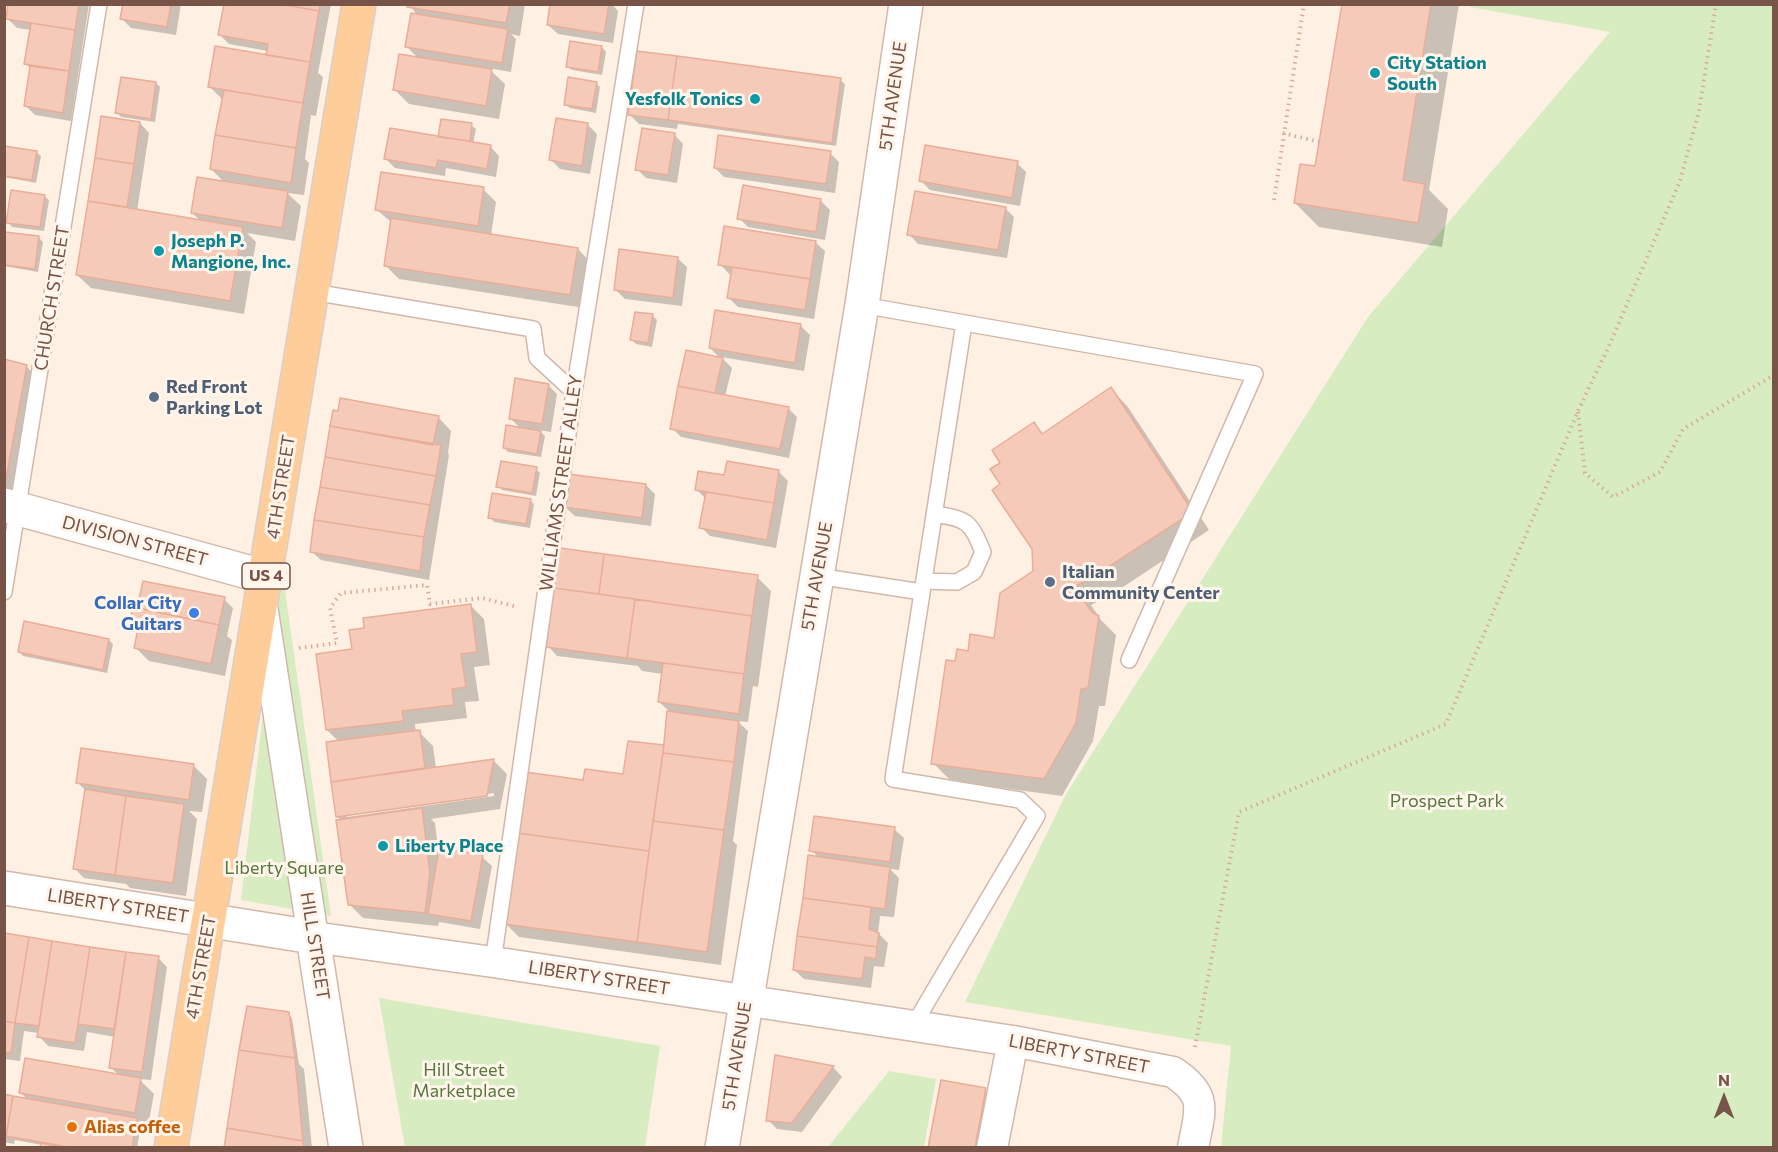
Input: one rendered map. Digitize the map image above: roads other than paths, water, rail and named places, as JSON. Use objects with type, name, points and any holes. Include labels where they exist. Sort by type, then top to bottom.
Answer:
[{"type":"main road","name":"4TH STREET","points":[[171,1148],[359,4]]},
{"type":"street","name":"5TH AVENUE","points":[[722,1148],[862,305],[906,4]]},
{"type":"street","name":"DIVISION STREET","points":[[12,507],[264,590]]},
{"type":"street","name":"HILL STREET","points":[[264,590],[269,652],[346,1148]]},
{"type":"street","name":"LIBERTY STREET","points":[[4,888],[313,937],[1013,1041],[1173,1072],[1189,1083],[1199,1098],[1199,1114],[1193,1148]]},
{"type":"street","points":[[992,1148],[1013,1041]]},
{"type":"lane","name":"CHURCH STREET","points":[[4,592],[12,507],[99,4]]},
{"type":"lane","name":"WILLIAMS STREET ALLEY","points":[[493,962],[574,392],[636,4]]},
{"type":"lane","points":[[313,292],[533,329],[537,358],[574,392]]},
{"type":"lane","points":[[862,305],[1255,374],[1129,660]]},
{"type":"lane","points":[[913,1026],[1037,816],[1020,800],[893,779],[964,323]]},
{"type":"lane","points":[[817,576],[923,586],[957,582],[974,572],[983,552],[974,531],[959,518],[934,514]]},
{"type":"place","name":"City Station South","points":[[1375,73]]},
{"type":"place","name":"Yesfolk Tonics","points":[[755,99]]},
{"type":"place","name":"Joseph P. Mangione, Inc.","points":[[159,251]]},
{"type":"place","name":"Red Front Parking Lot","points":[[154,397]]},
{"type":"place","name":"Italian Community Center","points":[[1050,582]]},
{"type":"place","name":"Collar City Guitars","points":[[194,613]]},
{"type":"place","name":"Liberty Place","points":[[383,846]]},
{"type":"place","name":"Alias coffee","points":[[72,1127]]},
{"type":"park label","name":"Prospect Park","points":[[1447,801]]},
{"type":"park label","name":"Liberty Square","points":[[284,868]]},
{"type":"park label","name":"Hill Street Marketplace","points":[[464,1080]]}]
